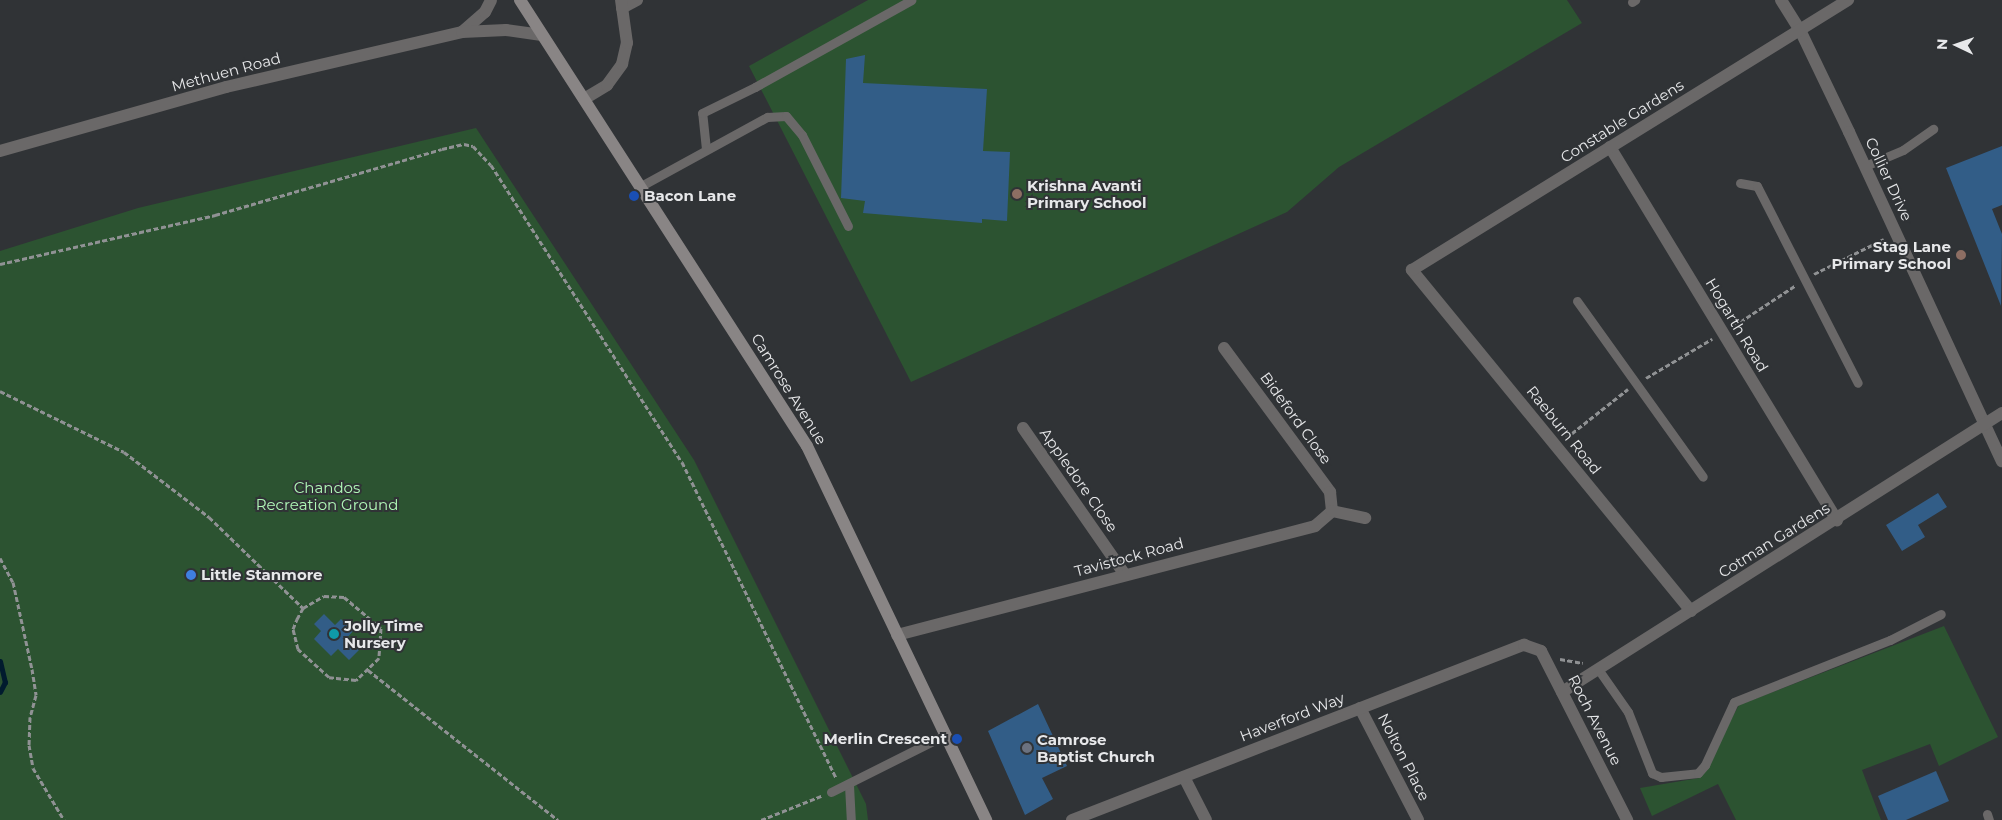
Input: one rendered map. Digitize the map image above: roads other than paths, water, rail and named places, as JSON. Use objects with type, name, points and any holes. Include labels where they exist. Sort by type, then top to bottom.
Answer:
[{"type":"street","name":"Methuen Road","points":[[462,32],[485,12],[491,0]]},
{"type":"street","name":"Camrose Avenue","points":[[520,0],[807,446],[986,820]]},
{"type":"street","points":[[584,99],[607,85],[622,64],[627,43],[622,4],[637,0]]},
{"type":"street","name":"Collier Drive","points":[[1781,0],[1800,30],[2002,461]]},
{"type":"street","name":"Constable Gardens","points":[[1412,270],[1848,0]]},
{"type":"street","name":"Methuen Road","points":[[0,151],[226,87],[462,32],[506,30],[542,35]]},
{"type":"street","name":"Hogarth Road","points":[[1610,147],[1837,520]]},
{"type":"street","name":"Raeburn Road","points":[[1412,270],[1691,611]]},
{"type":"street","name":"Bideford Close","points":[[1224,348],[1330,492],[1332,511]]},
{"type":"street","name":"Cotman Gardens","points":[[1562,692],[1837,520],[2002,413]]},
{"type":"street","name":"Appledore Close","points":[[1023,428],[1125,575]]},
{"type":"street","points":[[1332,511],[1365,518]]},
{"type":"street","name":"Tavistock Road","points":[[897,636],[1315,526],[1332,511]]},
{"type":"street","name":"Haverford Way","points":[[1072,820],[1524,646],[1541,651],[1544,656]]},
{"type":"street","name":"Roch Avenue","points":[[1544,656],[1628,820]]},
{"type":"street","name":"Nolton Place","points":[[1360,708],[1418,820]]},
{"type":"street","points":[[1184,777],[1206,820]]},
{"type":"lane","points":[[706,149],[702,114],[910,0]]},
{"type":"lane","points":[[640,186],[768,117],[786,116],[802,135],[848,226]]},
{"type":"lane","points":[[1865,166],[1903,150],[1933,129]]},
{"type":"lane","points":[[1740,183],[1757,186],[1858,383]]},
{"type":"lane","points":[[1577,301],[1703,477]]},
{"type":"lane","points":[[1601,668],[1628,712],[1652,773],[1661,777],[1698,773],[1705,765],[1734,702],[1890,640],[1941,614]]},
{"type":"lane","points":[[831,792],[845,787],[945,735]]},
{"type":"lane","points":[[845,787],[851,820]]},
{"type":"waterway","points":[[0,661],[5,682],[0,692]]},
{"type":"place","name":"Krishna Avanti Primary School","points":[[1017,194]]},
{"type":"place","name":"Bacon Lane","points":[[634,196]]},
{"type":"place","name":"Stag Lane Primary School","points":[[1961,255]]},
{"type":"place","name":"Little Stanmore","points":[[191,575]]},
{"type":"place","name":"Jolly Time Nursery","points":[[334,634]]},
{"type":"place","name":"Merlin Crescent","points":[[957,739]]},
{"type":"place","name":"Camrose Baptist Church","points":[[1027,748]]},
{"type":"park label","name":"Chandos Recreation Ground","points":[[327,496]]}]
